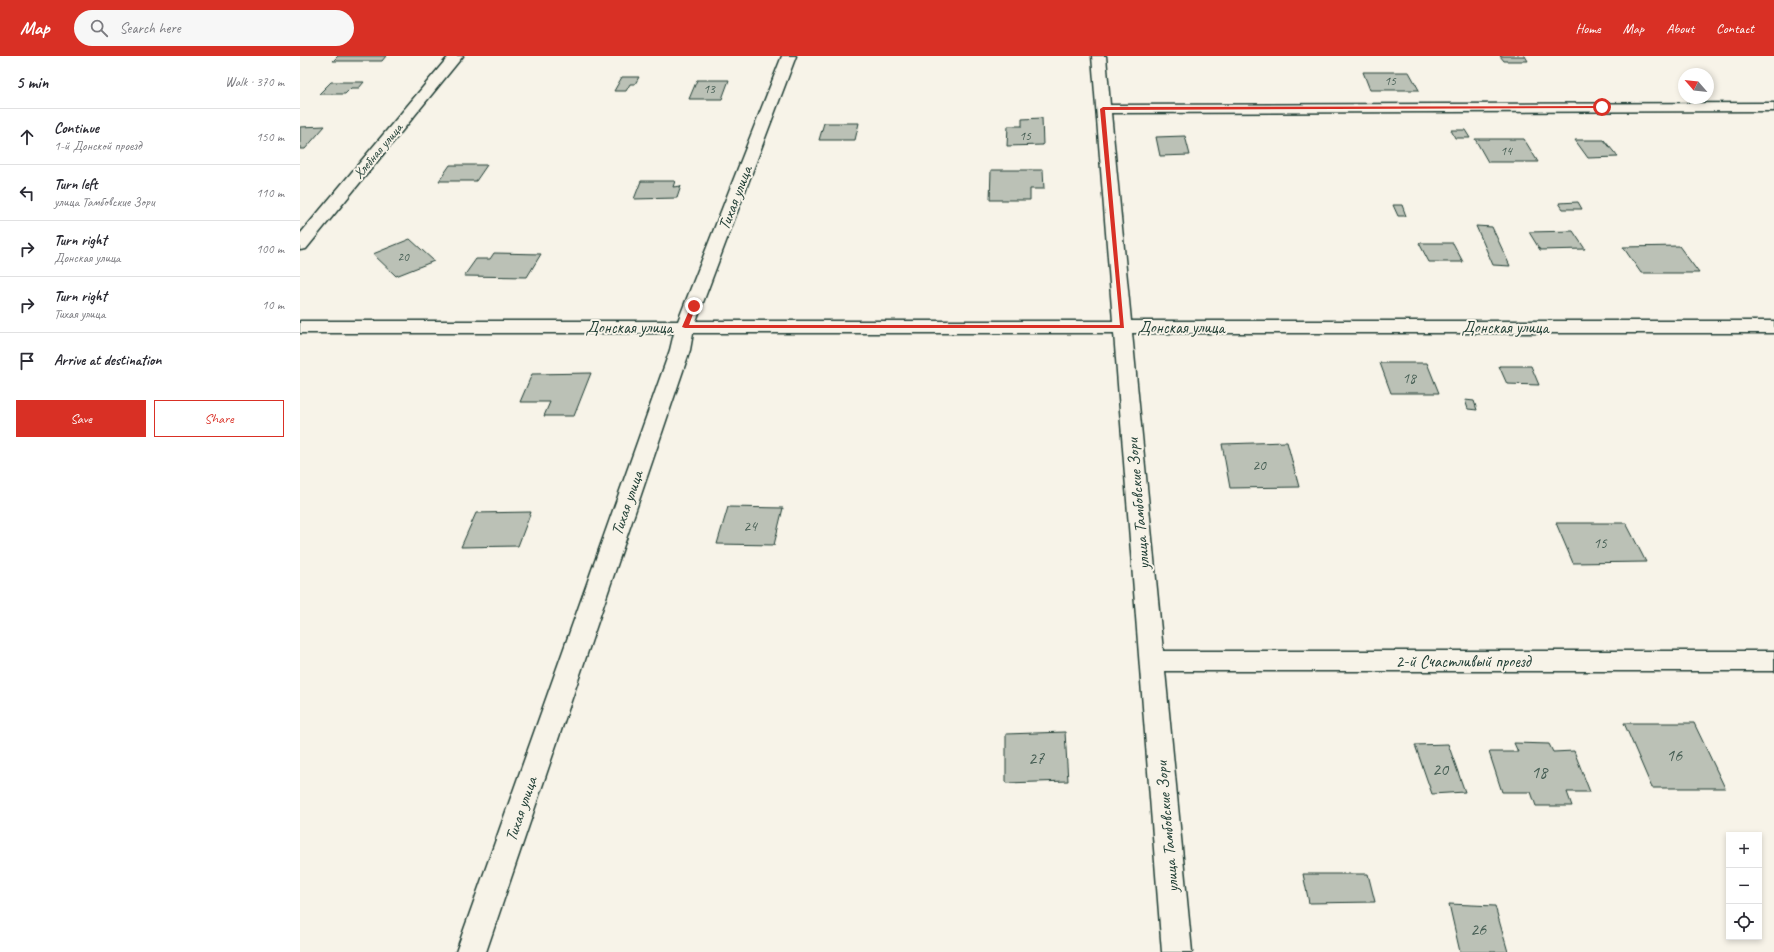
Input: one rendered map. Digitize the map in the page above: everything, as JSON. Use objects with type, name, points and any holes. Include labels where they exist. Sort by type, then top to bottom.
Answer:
[{"type":"street","name":"Хлебная улица","points":[[300,245],[456,56]]},
{"type":"street","name":"Тихая улица","points":[[471,952],[680,350],[685,327],[789,56]]},
{"type":"street","name":"улица Тамбовские Зори","points":[[1099,56],[1178,952]]},
{"type":"street","points":[[1103,109],[1774,107]]},
{"type":"street","name":"Донская улица","points":[[300,327],[1774,327]]},
{"type":"street","name":"2-й Счастливый проезд","points":[[1152,661],[1774,661]]},
{"type":"building","points":[[338,56],[386,56],[382,61],[333,61]]},
{"type":"building","points":[[1500,56],[1525,56],[1528,61],[1504,61]]},
{"type":"building","points":[[1363,72],[1409,72],[1419,90],[1370,90]]},
{"type":"building","points":[[622,77],[639,77],[635,84],[630,84],[626,91],[614,91]]},
{"type":"building","points":[[697,80],[729,80],[722,99],[689,99]]},
{"type":"building","points":[[331,82],[364,82],[359,88],[351,88],[345,94],[319,94]]},
{"type":"building","points":[[1042,118],[1043,145],[1007,146],[1008,126],[1022,126],[1022,119]]},
{"type":"building","points":[[824,123],[859,123],[855,140],[819,140]]},
{"type":"building","points":[[325,126],[305,149],[300,149],[300,127]]},
{"type":"building","points":[[1451,130],[1465,130],[1470,138],[1455,138]]},
{"type":"building","points":[[1185,136],[1190,155],[1160,156],[1156,137]]},
{"type":"building","points":[[1475,139],[1524,139],[1538,162],[1488,162]]},
{"type":"building","points":[[1575,140],[1604,140],[1618,157],[1588,158]]},
{"type":"building","points":[[450,165],[487,165],[476,181],[439,181]]},
{"type":"building","points":[[991,170],[1043,170],[1044,189],[1030,189],[1030,200],[990,200]]},
{"type":"building","points":[[641,181],[675,181],[673,187],[681,186],[677,198],[634,199]]},
{"type":"building","points":[[1578,202],[1582,209],[1563,209],[1559,203]]},
{"type":"building","points":[[1393,205],[1402,205],[1406,216],[1398,216]]},
{"type":"building","points":[[1476,226],[1492,227],[1510,266],[1493,265]]},
{"type":"building","points":[[1573,231],[1585,249],[1540,250],[1529,232]]},
{"type":"building","points":[[410,239],[434,261],[396,276],[373,254]]},
{"type":"building","points":[[1419,243],[1453,243],[1463,262],[1429,262]]},
{"type":"building","points":[[1679,246],[1699,273],[1641,273],[1623,247]]},
{"type":"building","points":[[494,253],[541,254],[527,277],[464,276],[476,259],[490,259]]},
{"type":"building","points":[[1380,363],[1427,363],[1439,393],[1391,393]]},
{"type":"building","points":[[1499,366],[1531,366],[1539,385],[1507,384]]},
{"type":"building","points":[[591,373],[574,416],[544,416],[550,402],[520,402],[532,374]]},
{"type":"building","points":[[1465,400],[1474,401],[1477,410],[1468,409]]},
{"type":"building","points":[[1287,442],[1299,487],[1230,488],[1222,444]]},
{"type":"building","points":[[728,507],[783,508],[774,545],[717,544]]},
{"type":"building","points":[[531,512],[518,546],[461,547],[476,513]]},
{"type":"building","points":[[1556,523],[1626,523],[1646,562],[1573,563]]},
{"type":"building","points":[[1624,723],[1694,723],[1725,788],[1652,788]]},
{"type":"building","points":[[1065,732],[1068,781],[1006,783],[1006,734]]},
{"type":"building","points":[[1514,743],[1549,744],[1553,752],[1574,751],[1590,792],[1567,792],[1572,806],[1536,806],[1531,792],[1502,792],[1489,752],[1518,752]]},
{"type":"building","points":[[1448,744],[1465,792],[1432,794],[1415,745]]},
{"type":"building","points":[[1303,874],[1368,874],[1375,902],[1309,903]]},
{"type":"building","points":[[1449,904],[1495,906],[1508,952],[1460,952]]},
{"type":"route","points":[[694,306],[685,327],[1122,327],[1103,109],[1602,107]]}]
